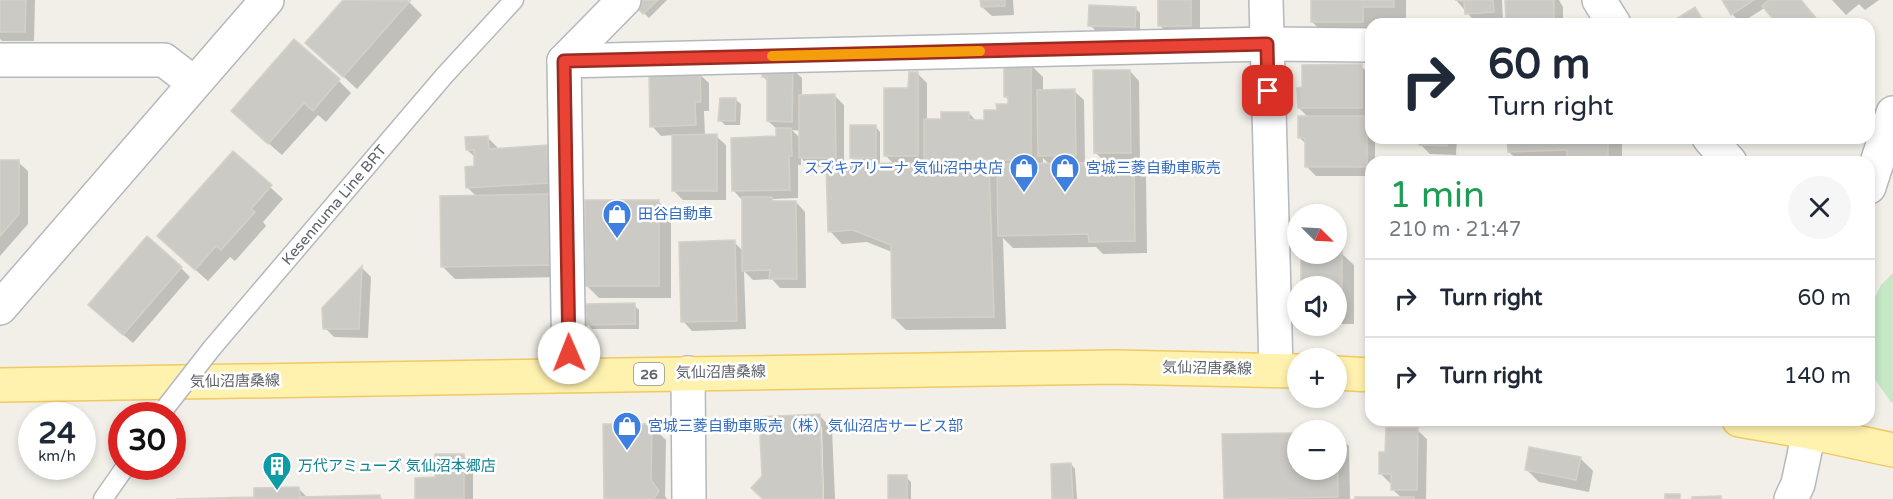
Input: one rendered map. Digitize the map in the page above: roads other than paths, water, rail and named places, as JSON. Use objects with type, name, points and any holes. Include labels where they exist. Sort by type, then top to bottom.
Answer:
[{"type":"main road","name":"気仙沼唐桑線","points":[[0,385],[1115,367],[1287,370]]},
{"type":"main road","points":[[1347,374],[1365,375]]},
{"type":"main road","points":[[1810,426],[1893,450]]},
{"type":"street","points":[[0,308],[267,0]]},
{"type":"street","points":[[569,375],[564,61],[624,0]]},
{"type":"street","points":[[1266,0],[1287,370]]},
{"type":"street","points":[[1599,0],[1610,18]]},
{"type":"street","points":[[564,61],[1267,44],[1365,45]]},
{"type":"street","points":[[0,60],[164,60],[194,83]]},
{"type":"street","points":[[1875,168],[1893,113]]},
{"type":"street","points":[[1714,144],[1724,156]]},
{"type":"street","points":[[688,373],[688,499]]},
{"type":"street","points":[[1791,499],[1798,484],[1810,426]]},
{"type":"lane","name":"Kesennuma Line BRT","points":[[171,402],[212,348],[444,76],[514,0]]},
{"type":"lane","points":[[103,499],[116,480]]},
{"type":"place","name":"スズキアリーナ 気仙沼中央店","points":[[1024,194]]},
{"type":"place","name":"宮城三菱自動車販売","points":[[1065,194]]},
{"type":"place","name":"田谷自動車","points":[[617,240]]},
{"type":"place","name":"宮城三菱自動車販売（株）気仙沼店サービス部","points":[[627,452]]},
{"type":"place","name":"万代アミューズ 気仙沼本郷店","points":[[277,492]]}]
